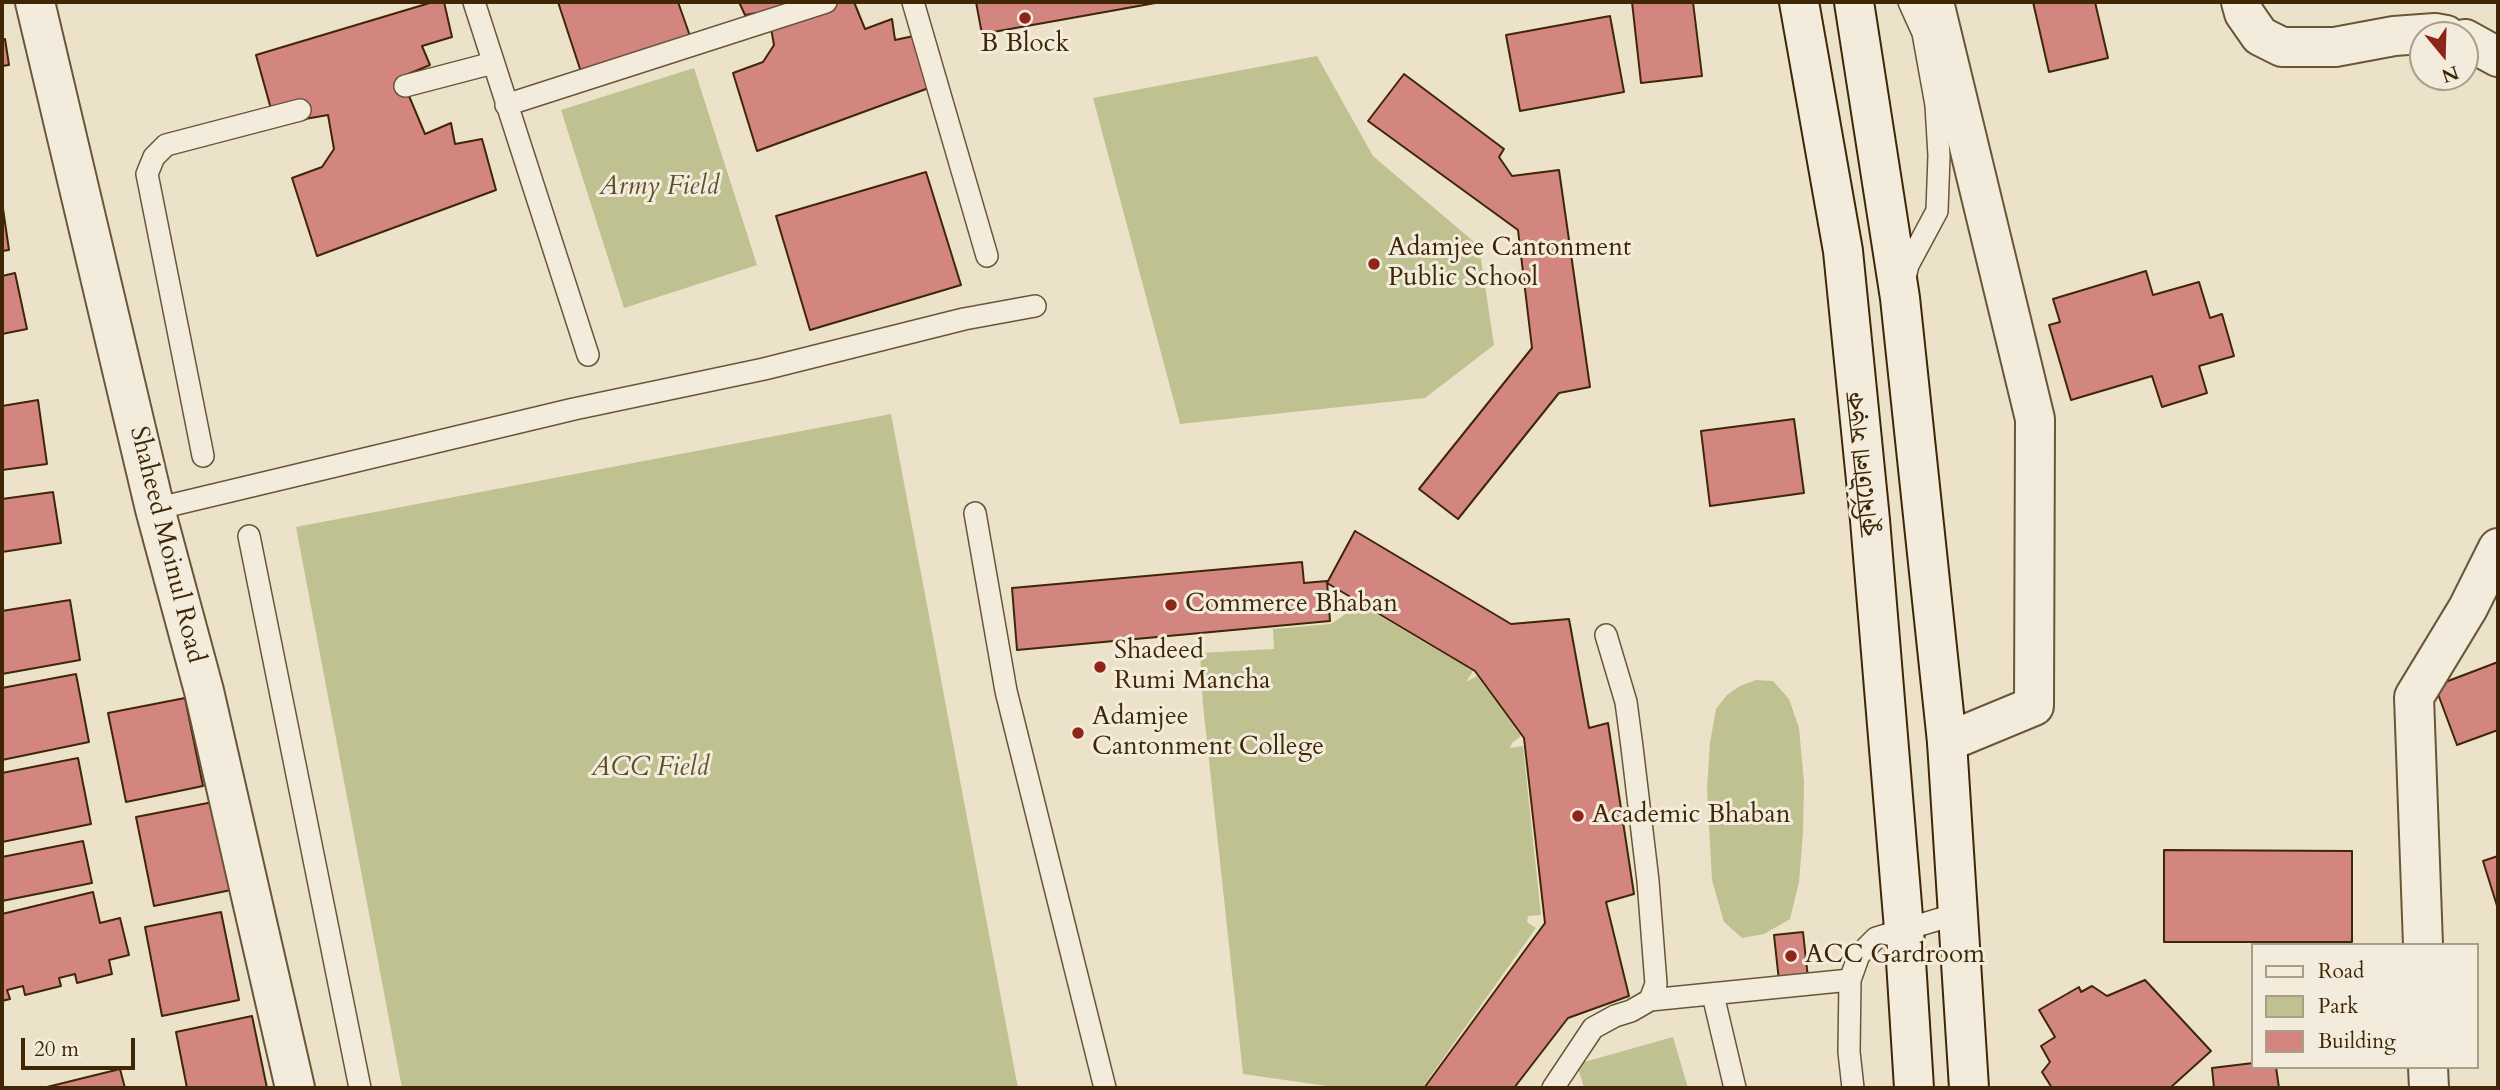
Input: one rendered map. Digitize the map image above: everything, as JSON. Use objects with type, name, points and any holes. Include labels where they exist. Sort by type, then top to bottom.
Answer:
[{"type":"street","name":"Shaheed Moinul Road","points":[[37,2],[155,509],[204,691],[295,1088]]},
{"type":"street","name":"কুর্মিটোলা সড়ক","points":[[1800,2],[1843,251],[1870,520],[1904,929],[1914,1088]]},
{"type":"street","name":"কুর্মিটোলা সড়ক","points":[[1854,2],[1900,299],[1947,742],[1969,1088]]},
{"type":"street","points":[[1934,2],[2035,419],[2034,706],[1947,742]]},
{"type":"street","points":[[2241,2],[2244,13],[2260,36],[2283,47],[2335,47],[2409,35]]},
{"type":"street","points":[[2479,47],[2498,57]]},
{"type":"street","points":[[2423,943],[2414,697],[2469,608],[2498,548]]},
{"type":"street","points":[[2428,1069],[2429,1088]]},
{"type":"lane","points":[[474,2],[588,355]]},
{"type":"lane","points":[[506,105],[826,2]]},
{"type":"lane","points":[[914,2],[987,256]]},
{"type":"lane","name":"কুর্মিটোলা সড়ক","points":[[1900,299],[1908,265],[1937,211],[1938,183],[1937,105],[1923,33],[1909,2]]},
{"type":"lane","points":[[405,86],[493,62]]},
{"type":"lane","points":[[203,456],[147,173],[154,157],[166,145],[300,110]]},
{"type":"lane","points":[[155,509],[574,409],[764,369],[964,319],[1035,306]]},
{"type":"lane","points":[[975,513],[1006,691],[1105,1088]]},
{"type":"lane","points":[[249,536],[359,1088]]},
{"type":"lane","points":[[1606,635],[1626,702],[1636,774],[1656,964],[1656,984],[1650,1000]]},
{"type":"lane","points":[[1853,1088],[1849,1052],[1850,980],[1860,954],[1876,938],[1960,914]]},
{"type":"lane","points":[[1553,1088],[1593,1028],[1650,1000],[1850,980]]},
{"type":"lane","points":[[1713,995],[1735,1088]]},
{"type":"green space","points":[[1317,56],[1373,156],[1479,246],[1494,345],[1425,398],[1180,424],[1093,98]]},
{"type":"green space","name":"Army Field","points":[[694,68],[757,265],[624,308],[561,110]]},
{"type":"green space","name":"ACC Field","points":[[891,414],[1018,1088],[402,1088],[296,527]]},
{"type":"green space","points":[[1354,601],[1473,671],[1466,682],[1477,676],[1521,736],[1510,748],[1523,746],[1541,915],[1528,916],[1527,922],[1536,928],[1422,1088],[1341,1088],[1243,1074],[1203,705],[1200,653],[1274,649],[1273,629],[1331,624],[1347,613]]},
{"type":"green space","points":[[1756,680],[1773,681],[1789,699],[1799,728],[1804,782],[1803,833],[1799,882],[1790,919],[1764,934],[1742,938],[1724,922],[1712,880],[1707,790],[1710,743],[1716,709],[1727,695]]},
{"type":"green space","points":[[1673,1037],[1688,1088],[1584,1088],[1577,1064]]},
{"type":"building","points":[[433,2],[444,2],[452,37],[422,46],[430,65],[401,77],[425,134],[451,123],[455,144],[482,139],[496,190],[317,256],[292,178],[322,167],[334,149],[328,115],[305,119],[297,102],[271,109],[256,55]]},
{"type":"building","points":[[558,2],[678,2],[690,36],[581,72]]},
{"type":"building","points":[[739,2],[854,2],[865,29],[892,19],[895,40],[923,34],[937,85],[757,151],[733,73],[763,62],[774,45],[768,11],[745,15]]},
{"type":"building","name":"B Block","points":[[976,2],[1161,2],[982,34]]},
{"type":"building","points":[[1632,2],[1693,2],[1702,76],[1641,83]]},
{"type":"building","points":[[2033,2],[2095,2],[2108,58],[2049,72]]},
{"type":"building","points":[[1610,16],[1624,92],[1520,111],[1506,35]]},
{"type":"building","points":[[5,39],[9,65],[2,66],[2,40]]},
{"type":"building","points":[[1404,74],[1504,149],[1499,157],[1512,176],[1559,170],[1590,387],[1559,393],[1458,519],[1419,489],[1532,348],[1518,230],[1368,121]]},
{"type":"building","points":[[926,172],[961,285],[810,330],[776,216]]},
{"type":"building","points":[[2,202],[9,250],[2,251]]},
{"type":"building","points":[[2146,271],[2153,295],[2199,282],[2210,318],[2222,314],[2234,356],[2199,366],[2207,393],[2162,407],[2152,376],[2071,400],[2049,325],[2060,322],[2053,299]]},
{"type":"building","points":[[15,273],[27,329],[2,334],[2,276]]},
{"type":"building","points":[[38,400],[47,464],[2,470],[2,406]]},
{"type":"building","points":[[1794,419],[1804,493],[1710,506],[1701,431]]},
{"type":"building","points":[[53,492],[61,543],[2,552],[2,499]]},
{"type":"building","name":"Academic Bhaban","points":[[1355,531],[1511,624],[1569,619],[1589,728],[1608,723],[1634,894],[1606,902],[1629,996],[1568,1018],[1514,1088],[1424,1088],[1545,923],[1524,738],[1475,671],[1327,583]]},
{"type":"building","name":"Commerce Bhaban","points":[[1302,562],[1304,583],[1327,581],[1330,621],[1017,650],[1012,588]]},
{"type":"building","points":[[70,600],[80,660],[2,674],[2,611]]},
{"type":"building","points":[[2498,662],[2498,730],[2457,745],[2435,686]]},
{"type":"building","points":[[76,674],[89,742],[2,760],[2,688]]},
{"type":"building","points":[[185,698],[203,786],[126,802],[108,713]]},
{"type":"building","points":[[78,758],[91,824],[2,842],[2,773]]},
{"type":"building","points":[[213,802],[231,890],[154,906],[136,817]]},
{"type":"building","points":[[83,841],[92,883],[2,901],[2,857]]},
{"type":"building","points":[[2164,850],[2352,851],[2352,942],[2164,942]]},
{"type":"building","points":[[2498,856],[2498,909],[2483,861]]},
{"type":"building","points":[[93,892],[100,923],[120,918],[129,955],[109,960],[112,974],[77,983],[75,974],[59,978],[61,986],[25,995],[23,986],[7,990],[10,999],[2,1001],[2,914]]},
{"type":"building","points":[[221,912],[239,1000],[162,1016],[145,927]]},
{"type":"building","name":"ACC Gardroom","points":[[1803,932],[1808,978],[1779,981],[1774,935]]},
{"type":"building","points":[[2145,980],[2211,1051],[2170,1088],[2052,1088],[2042,1072],[2050,1062],[2041,1046],[2055,1037],[2039,1010],[2079,987],[2081,992],[2092,986],[2107,996]]},
{"type":"building","points":[[252,1016],[267,1088],[187,1088],[176,1032]]},
{"type":"building","points":[[2252,1063],[2252,1069],[2276,1069],[2279,1088],[2214,1088],[2212,1068]]},
{"type":"building","points":[[120,1069],[125,1088],[43,1088]]},
{"type":"place","name":"B Block","points":[[1025,18]]},
{"type":"place","name":"Adamjee Cantonment Public School","points":[[1374,264]]},
{"type":"place","name":"Commerce Bhaban","points":[[1171,605]]},
{"type":"place","name":"Shadeed Rumi Mancha","points":[[1100,667]]},
{"type":"place","name":"Adamjee Cantonment College","points":[[1078,733]]},
{"type":"place","name":"Academic Bhaban","points":[[1578,816]]},
{"type":"place","name":"ACC Gardroom","points":[[1791,956]]}]
